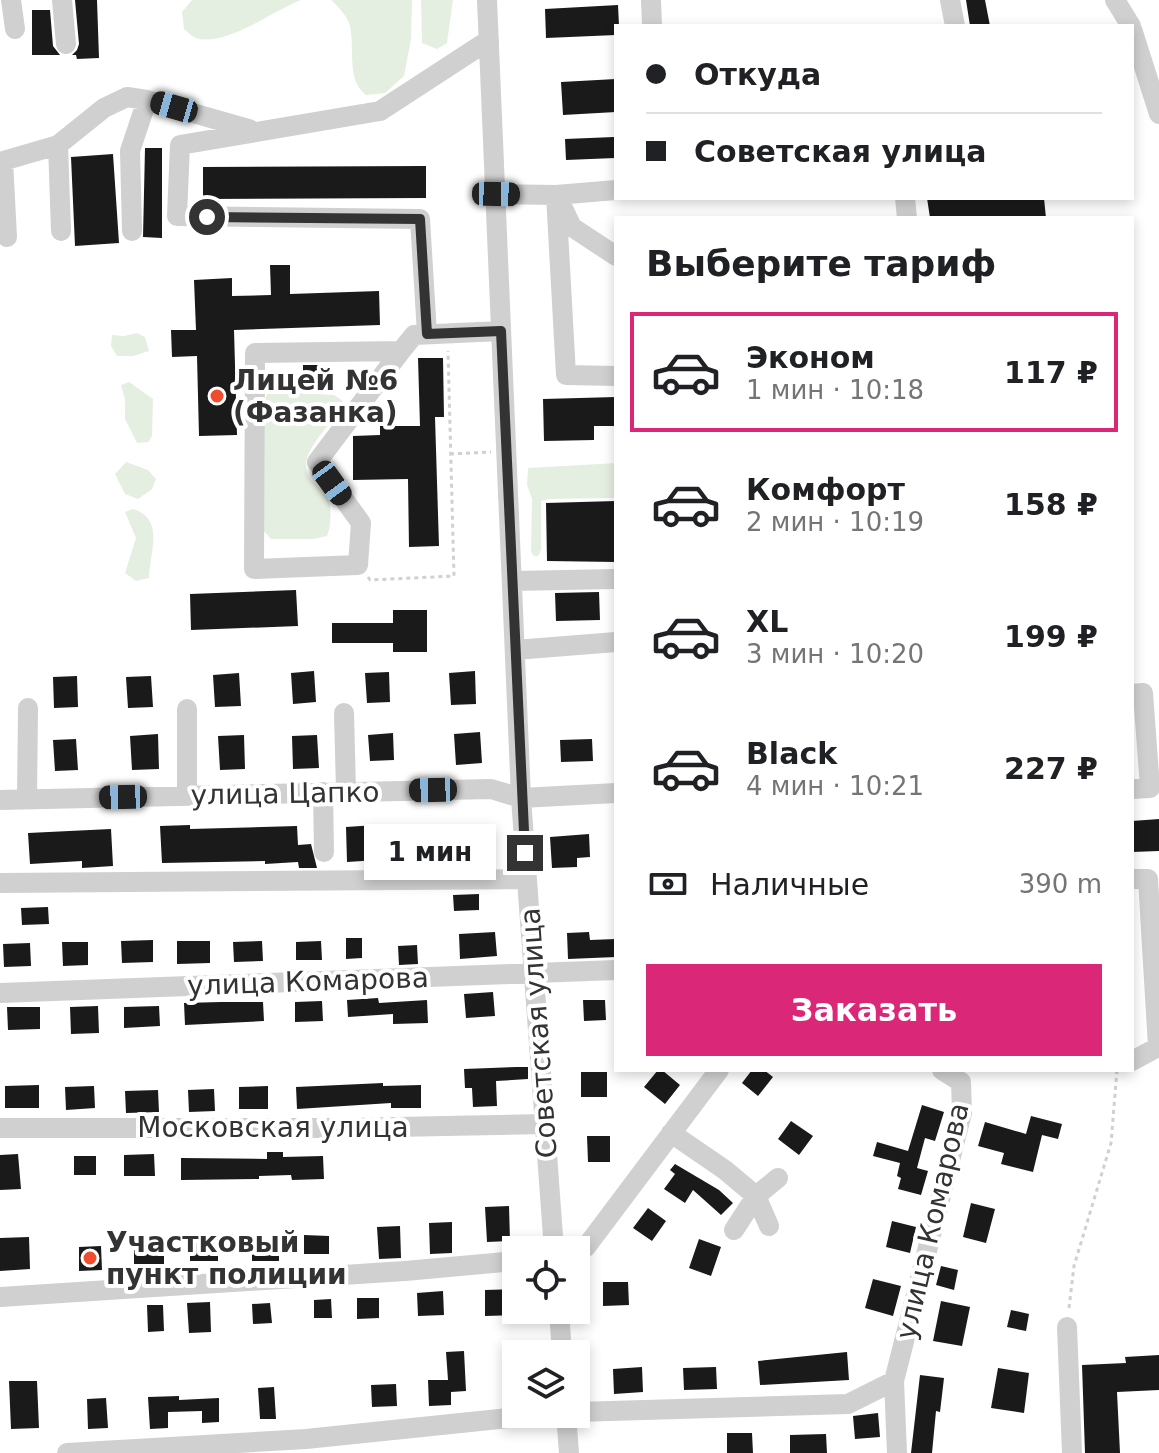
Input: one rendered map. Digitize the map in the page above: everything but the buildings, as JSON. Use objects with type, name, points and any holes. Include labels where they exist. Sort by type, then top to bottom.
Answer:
[{"type":"street","points":[[11,0],[15,29]]},
{"type":"street","points":[[62,0],[66,44]]},
{"type":"street","name":"Советская улица","points":[[487,0],[521,798],[553,1236]]},
{"type":"street","points":[[651,0],[652,24]]},
{"type":"street","points":[[950,0],[955,24]]},
{"type":"street","points":[[1115,0],[1130,24]]},
{"type":"street","points":[[1134,34],[1159,114]]},
{"type":"street","points":[[437,334],[420,219],[177,216],[180,145],[380,111],[489,40]]},
{"type":"street","points":[[7,237],[3,161],[58,145],[104,108],[127,97],[256,131]]},
{"type":"street","points":[[132,231],[130,151],[147,100]]},
{"type":"street","points":[[58,145],[61,231]]},
{"type":"street","points":[[496,194],[556,195],[614,190]]},
{"type":"street","points":[[556,195],[572,227],[614,255]]},
{"type":"street","points":[[556,195],[566,375],[614,376]]},
{"type":"street","points":[[401,351],[255,353],[254,569],[358,565],[361,523],[317,462],[414,335],[501,331]]},
{"type":"street","points":[[512,581],[614,579]]},
{"type":"street","points":[[515,650],[614,642]]},
{"type":"street","points":[[1134,694],[1143,693],[1150,788],[1134,789]]},
{"type":"street","points":[[27,800],[28,708]]},
{"type":"street","points":[[187,709],[187,796]]},
{"type":"street","points":[[344,713],[346,791]]},
{"type":"street","name":"улица Цапко","points":[[0,800],[496,789],[521,798],[614,793]]},
{"type":"street","points":[[323,792],[324,852]]},
{"type":"street","points":[[0,883],[527,879]]},
{"type":"street","points":[[1134,879],[1148,879],[1158,1047],[1134,1060]]},
{"type":"street","name":"улица Комарова","points":[[0,993],[614,970]]},
{"type":"street","points":[[590,1242],[717,1072]]},
{"type":"street","name":"улица Комарова","points":[[894,1381],[962,1113],[961,1082],[945,1072]]},
{"type":"street","name":"Московская улица","points":[[0,1128],[343,1128],[545,1124]]},
{"type":"street","points":[[671,1133],[725,1170],[756,1196],[769,1226]]},
{"type":"street","points":[[734,1230],[756,1196],[778,1178]]},
{"type":"street","points":[[0,1297],[502,1262]]},
{"type":"street","points":[[1067,1327],[1072,1453]]},
{"type":"street","points":[[590,1412],[848,1404],[894,1381],[897,1453]]},
{"type":"street","points":[[67,1453],[306,1439],[502,1419]]},
{"type":"street","points":[[567,1428],[569,1453]]},
{"type":"path","points":[[358,565],[370,580],[454,576],[450,454],[437,334]]},
{"type":"path","points":[[450,454],[491,452]]},
{"type":"path","points":[[1067,1327],[1074,1266],[1111,1143],[1117,1072]]},
{"type":"green space","points":[[192,0],[301,0],[248,27],[205,40],[194,37],[184,29],[182,12]]},
{"type":"green space","points":[[331,0],[412,0],[411,39],[404,76],[385,93],[366,95],[360,89],[353,73],[349,23]]},
{"type":"green space","points":[[421,0],[453,0],[447,43],[437,49],[422,43]]},
{"type":"green space","points":[[137,333],[145,337],[149,351],[133,356],[117,356],[111,346],[112,335]]},
{"type":"green space","points":[[129,382],[153,399],[152,436],[148,442],[137,443],[125,419],[121,385]]},
{"type":"green space","points":[[288,384],[297,393],[334,395],[343,401],[307,459],[309,477],[328,498],[330,506],[327,536],[313,539],[271,539],[260,527],[263,402],[270,389]]},
{"type":"green space","points":[[126,462],[148,470],[156,479],[152,489],[138,499],[125,494],[115,474]]},
{"type":"green space","points":[[614,463],[614,498],[541,501],[541,550],[538,556],[534,556],[531,552],[532,499],[527,485],[528,468]]},
{"type":"green space","points":[[133,509],[143,514],[153,529],[149,578],[136,581],[125,573],[136,538],[125,512]]},
{"type":"place","name":"Лицей №6 (Фазанка)","points":[[217,396]]},
{"type":"place","name":"Участковый пункт полиции","points":[[90,1258]]},
{"type":"route","points":[[207,217],[420,219],[427,334],[501,331],[525,853]]}]
